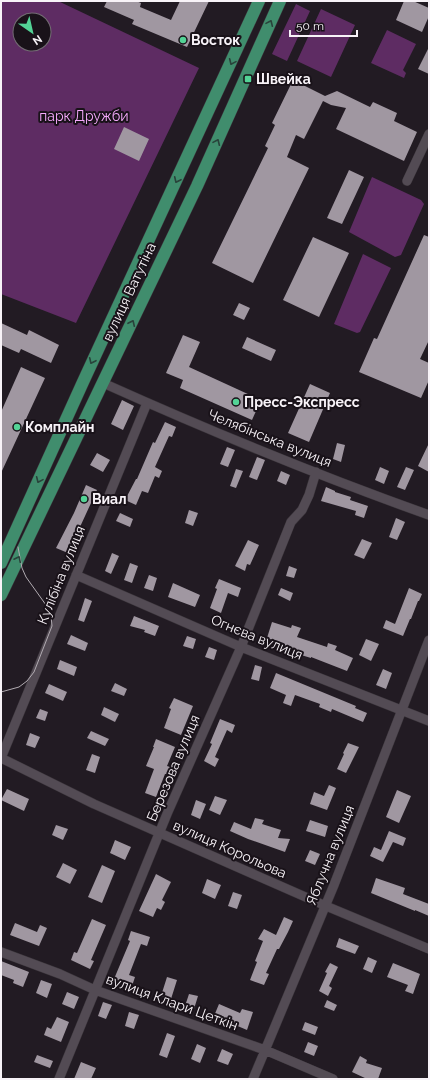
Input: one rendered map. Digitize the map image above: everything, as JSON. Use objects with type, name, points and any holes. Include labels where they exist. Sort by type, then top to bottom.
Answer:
[{"type":"main road","name":"вулиця Ватутіна","points":[[1,563],[259,1]]},
{"type":"main road","name":"вулиця Ватутіна","points":[[1,595],[197,186],[280,1]]},
{"type":"street","points":[[407,181],[429,134]]},
{"type":"street","name":"Челябінська вулиця","points":[[103,383],[147,403],[316,472],[429,515]]},
{"type":"street","name":"Кулібіна вулиця","points":[[1,758],[147,403]]},
{"type":"street","name":"Березова вулиця","points":[[59,1079],[160,833],[241,647],[291,522],[302,510],[309,495],[316,472]]},
{"type":"street","name":"Огнєва вулиця","points":[[76,575],[241,647],[429,721]]},
{"type":"street","name":"Яблучна вулиця","points":[[253,1079],[326,906],[429,640]]},
{"type":"street","name":"вулиця Корольова","points":[[1,758],[94,804],[326,906],[429,949]]},
{"type":"street","name":"вулиця Клари Цеткін","points":[[1,952],[60,974],[95,990],[265,1050],[333,1079]]},
{"type":"green space","name":"парк Дружби","points":[[1,1],[58,1],[199,68],[76,323],[1,294]]},
{"type":"green space","points":[[296,4],[310,11],[287,61],[272,54]]},
{"type":"green space","points":[[321,9],[355,25],[331,77],[297,61]]},
{"type":"green space","points":[[387,30],[416,44],[403,70],[406,73],[404,78],[371,63]]},
{"type":"green space","points":[[372,177],[421,200],[424,204],[401,255],[395,257],[349,232]]},
{"type":"green space","points":[[363,254],[391,268],[360,332],[357,333],[334,324]]},
{"type":"building","points":[[107,1],[136,1],[141,3],[140,7],[171,20],[180,1],[209,1],[187,47],[132,24],[134,20],[104,7]]},
{"type":"building","points":[[404,1],[413,1],[429,8],[429,16],[422,32],[396,20]]},
{"type":"building","points":[[429,47],[429,74],[418,69]]},
{"type":"building","points":[[293,80],[325,96],[337,91],[370,107],[373,102],[397,113],[394,121],[417,132],[404,161],[336,129],[346,108],[331,105],[323,101],[304,139],[296,135],[287,157],[309,168],[253,283],[212,263],[268,148],[265,146],[275,125],[272,123]]},
{"type":"building","points":[[124,127],[149,139],[139,161],[114,149]]},
{"type":"building","points":[[349,170],[364,177],[342,224],[327,218]]},
{"type":"building","points":[[424,235],[429,237],[429,340],[420,359],[429,363],[429,380],[421,398],[359,372],[374,338],[377,339]]},
{"type":"building","points":[[313,237],[349,253],[319,317],[283,300]]},
{"type":"building","points":[[239,303],[250,308],[244,320],[233,315]]},
{"type":"building","points":[[1,323],[27,335],[29,330],[59,345],[51,363],[21,349],[19,353],[1,345]]},
{"type":"building","points":[[183,335],[200,342],[189,367],[261,400],[252,420],[180,388],[183,380],[166,373]]},
{"type":"building","points":[[247,337],[276,350],[271,361],[242,348]]},
{"type":"building","points":[[21,367],[45,378],[1,473],[1,412]]},
{"type":"building","points":[[310,384],[330,393],[309,442],[288,433]]},
{"type":"building","points":[[122,400],[134,406],[123,430],[111,424]]},
{"type":"building","points":[[165,422],[176,427],[172,437],[169,436],[155,467],[162,471],[159,478],[155,476],[148,493],[142,491],[136,505],[125,500],[137,479],[153,442],[155,443]]},
{"type":"building","points":[[337,443],[345,445],[341,462],[333,459]]},
{"type":"building","points":[[429,443],[429,472],[418,466]]},
{"type":"building","points":[[227,447],[235,450],[228,467],[220,464]]},
{"type":"building","points":[[97,453],[110,460],[103,472],[90,465]]},
{"type":"building","points":[[257,457],[265,460],[257,480],[249,477]]},
{"type":"building","points":[[380,467],[389,471],[384,484],[375,480]]},
{"type":"building","points":[[406,467],[414,470],[405,490],[397,487]]},
{"type":"building","points":[[236,469],[243,471],[236,488],[230,486]]},
{"type":"building","points":[[281,471],[290,475],[286,485],[277,481]]},
{"type":"building","points":[[86,485],[97,490],[68,553],[56,548],[74,513]]},
{"type":"building","points":[[326,487],[335,492],[351,497],[350,500],[368,506],[364,518],[355,515],[356,511],[321,501]]},
{"type":"building","points":[[189,510],[198,513],[193,526],[185,523]]},
{"type":"building","points":[[120,513],[133,519],[130,527],[116,521]]},
{"type":"building","points":[[396,518],[405,522],[397,540],[389,537]]},
{"type":"building","points":[[362,539],[372,543],[364,559],[354,555]]},
{"type":"building","points":[[248,540],[259,545],[250,565],[247,564],[245,571],[235,566]]},
{"type":"building","points":[[112,553],[119,556],[111,574],[105,571]]},
{"type":"building","points":[[130,563],[138,566],[132,583],[124,580]]},
{"type":"building","points":[[289,566],[297,569],[294,578],[286,576]]},
{"type":"building","points":[[149,575],[157,578],[153,591],[144,588]]},
{"type":"building","points":[[219,579],[241,588],[238,597],[228,593],[221,613],[210,608]]},
{"type":"building","points":[[173,583],[200,595],[195,607],[168,597]]},
{"type":"building","points":[[281,588],[293,593],[290,601],[278,595]]},
{"type":"building","points":[[409,588],[422,594],[403,636],[383,628],[386,620],[395,624]]},
{"type":"building","points":[[85,598],[92,601],[84,622],[78,620]]},
{"type":"building","points":[[134,616],[159,626],[155,636],[144,632],[145,630],[130,626]]},
{"type":"building","points":[[272,622],[291,628],[292,625],[301,628],[297,637],[327,647],[328,643],[337,646],[335,650],[353,658],[347,671],[284,648],[285,644],[267,638]]},
{"type":"building","points":[[71,635],[88,643],[85,651],[67,644]]},
{"type":"building","points":[[187,636],[196,639],[193,649],[183,646]]},
{"type":"building","points":[[366,639],[379,644],[371,661],[359,655]]},
{"type":"building","points":[[209,647],[217,650],[214,660],[205,657]]},
{"type":"building","points":[[60,660],[77,667],[74,676],[57,669]]},
{"type":"building","points":[[255,665],[262,667],[259,681],[251,679]]},
{"type":"building","points":[[383,669],[392,673],[386,689],[376,685]]},
{"type":"building","points":[[276,673],[356,706],[355,708],[367,713],[363,722],[332,709],[331,712],[319,707],[320,704],[295,695],[291,706],[283,703],[286,695],[270,688]]},
{"type":"building","points":[[115,683],[127,689],[124,696],[111,691]]},
{"type":"building","points":[[49,684],[67,692],[63,701],[45,693]]},
{"type":"building","points":[[174,698],[193,706],[181,735],[164,728],[171,709],[169,708]]},
{"type":"building","points":[[104,707],[119,714],[115,722],[101,715]]},
{"type":"building","points":[[40,709],[48,712],[45,721],[36,718]]},
{"type":"building","points":[[220,719],[235,725],[232,733],[227,730],[215,757],[219,759],[215,767],[204,761],[212,744],[210,743]]},
{"type":"building","points":[[91,731],[109,739],[105,746],[87,738]]},
{"type":"building","points":[[30,733],[40,737],[35,748],[26,745]]},
{"type":"building","points":[[156,739],[175,747],[167,766],[170,767],[167,774],[165,774],[156,797],[145,793],[154,769],[146,766]]},
{"type":"building","points":[[348,743],[359,747],[346,773],[337,769]]},
{"type":"building","points":[[92,754],[100,757],[95,773],[86,770]]},
{"type":"building","points":[[329,785],[336,788],[327,810],[310,804],[314,792],[324,796]]},
{"type":"building","points":[[7,789],[29,799],[24,811],[1,800]]},
{"type":"building","points":[[397,790],[411,796],[399,823],[386,817]]},
{"type":"building","points":[[215,796],[227,800],[220,815],[209,810]]},
{"type":"building","points":[[196,800],[206,804],[200,819],[191,815]]},
{"type":"building","points":[[255,818],[264,820],[262,824],[281,830],[278,838],[290,839],[285,852],[230,831],[234,822],[251,829]]},
{"type":"building","points":[[310,820],[328,826],[325,837],[306,831]]},
{"type":"building","points":[[56,825],[68,829],[63,840],[52,835]]},
{"type":"building","points":[[389,831],[406,838],[403,846],[393,842],[383,862],[370,856],[374,847],[381,850]]},
{"type":"building","points":[[115,840],[131,847],[125,860],[110,853]]},
{"type":"building","points":[[310,850],[320,854],[315,865],[305,861]]},
{"type":"building","points":[[63,863],[77,870],[70,884],[56,877]]},
{"type":"building","points":[[102,865],[115,871],[102,903],[88,897]]},
{"type":"building","points":[[156,874],[171,882],[162,900],[165,902],[161,910],[157,908],[153,917],[139,911]]},
{"type":"building","points":[[376,878],[405,888],[403,894],[429,904],[429,916],[371,893]]},
{"type":"building","points":[[207,879],[221,885],[215,899],[202,893]]},
{"type":"building","points":[[233,892],[242,895],[237,909],[228,906]]},
{"type":"building","points":[[284,917],[293,921],[279,949],[277,949],[266,973],[269,974],[264,985],[250,980],[257,962],[255,961],[263,941],[258,939],[264,929],[276,935]]},
{"type":"building","points":[[92,919],[106,925],[91,960],[94,961],[90,969],[71,960],[74,952],[77,953]]},
{"type":"building","points":[[15,923],[37,932],[40,925],[47,928],[39,946],[10,935]]},
{"type":"building","points":[[131,931],[150,937],[147,946],[141,944],[129,975],[135,977],[132,986],[114,979],[130,941],[128,940]]},
{"type":"building","points":[[339,938],[359,946],[355,954],[336,947]]},
{"type":"building","points":[[368,957],[377,961],[372,973],[363,969]]},
{"type":"building","points":[[1,961],[29,972],[23,987],[13,983],[14,980],[1,975]]},
{"type":"building","points":[[330,963],[338,967],[329,986],[332,988],[328,996],[319,991],[327,973],[325,972]]},
{"type":"building","points":[[393,963],[420,974],[413,994],[405,991],[408,985],[387,977]]},
{"type":"building","points":[[167,977],[177,980],[171,999],[161,996]]},
{"type":"building","points":[[41,980],[52,984],[47,998],[36,993]]},
{"type":"building","points":[[67,992],[79,997],[74,1009],[62,1004]]},
{"type":"building","points":[[189,994],[198,996],[194,1009],[185,1006]]},
{"type":"building","points":[[327,1000],[337,1005],[334,1011],[324,1007]]},
{"type":"building","points":[[103,1002],[112,1005],[106,1019],[98,1016]]},
{"type":"building","points":[[219,1004],[240,1013],[242,1009],[253,1012],[247,1030],[214,1016]]},
{"type":"building","points":[[129,1012],[139,1015],[134,1029],[125,1026]]},
{"type":"building","points":[[57,1017],[69,1022],[61,1042],[44,1035],[47,1027],[51,1029]]},
{"type":"building","points":[[305,1022],[318,1027],[315,1035],[302,1030]]},
{"type":"building","points":[[167,1033],[175,1036],[167,1058],[159,1055]]},
{"type":"building","points":[[308,1042],[318,1046],[314,1056],[304,1052]]},
{"type":"building","points":[[197,1044],[206,1048],[200,1063],[191,1059]]},
{"type":"building","points":[[222,1049],[233,1054],[228,1065],[217,1061]]},
{"type":"building","points":[[37,1055],[53,1061],[50,1068],[34,1062]]},
{"type":"building","points":[[360,1056],[367,1060],[366,1063],[382,1068],[378,1079],[367,1079],[352,1072]]},
{"type":"building","points":[[81,1062],[96,1068],[91,1079],[74,1079]]},
{"type":"tram line","points":[[1,692],[19,687],[27,681],[34,672],[52,626],[51,616],[46,605],[26,577],[22,568],[18,547]]},
{"type":"place","name":"Восток","points":[[183,40]]},
{"type":"place","name":"Швейка","points":[[248,79]]},
{"type":"place","name":"Пресс-Экспресс","points":[[236,402]]},
{"type":"place","name":"Комплайн","points":[[17,427]]},
{"type":"place","name":"Виал","points":[[84,499]]}]
